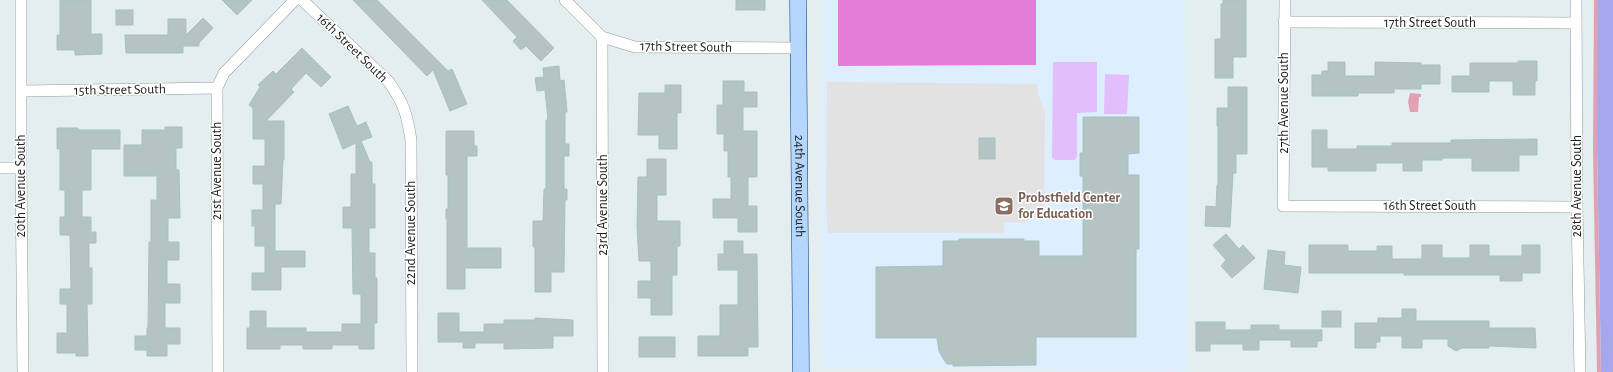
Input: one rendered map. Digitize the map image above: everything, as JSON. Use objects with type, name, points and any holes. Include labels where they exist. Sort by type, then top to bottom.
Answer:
[{"type":"street","name":"20th Avenue South","points":[[21,0],[22,372]]},
{"type":"street","points":[[217,88],[224,74],[295,0]]},
{"type":"street","name":"16th Street South","points":[[302,0],[388,82],[399,97]]},
{"type":"street","name":"17th Street South","points":[[565,0],[602,37],[635,47],[799,48]]},
{"type":"street","name":"24th Avenue South","points":[[798,0],[802,372]]},
{"type":"street","name":"27th Avenue South","points":[[1283,206],[1285,0]]},
{"type":"street","name":"28th Avenue South","points":[[1576,0],[1577,206],[1580,372]]},
{"type":"street","name":"17th Street South","points":[[1284,22],[1576,23]]},
{"type":"street","name":"23rd Avenue South","points":[[602,37],[603,372]]},
{"type":"street","name":"15th Street South","points":[[22,91],[217,88]]},
{"type":"street","name":"21st Avenue South","points":[[217,88],[218,372]]},
{"type":"street","name":"22nd Avenue South","points":[[399,97],[408,116],[411,140],[412,372]]},
{"type":"street","points":[[0,168],[21,168]]},
{"type":"street","name":"16th Street South","points":[[1283,206],[1577,206]]},
{"type":"shaded area","name":"Probstfield Center for Education","points":[[823,0],[1185,0],[1187,371],[827,367],[822,363]]},
{"type":"shaded area","points":[[838,0],[1036,0],[1036,65],[838,66]]},
{"type":"shaded area","points":[[1597,0],[1613,0],[1613,372],[1601,372],[1597,147]]},
{"type":"shaded area","points":[[1053,62],[1097,62],[1097,112],[1077,113],[1077,156],[1075,160],[1055,160],[1052,157]]},
{"type":"shaded area","points":[[1105,74],[1129,75],[1127,114],[1104,114]]},
{"type":"shaded area","points":[[827,82],[1037,84],[1038,94],[1045,112],[1044,208],[1040,215],[1026,222],[1004,223],[1004,233],[828,233],[826,204]]},
{"type":"shaded area","points":[[1410,93],[1421,94],[1421,97],[1419,97],[1418,112],[1410,112],[1408,102]]},
{"type":"building","points":[[60,0],[91,0],[91,34],[102,34],[102,54],[75,55],[75,50],[57,50],[57,35],[60,35]]},
{"type":"building","points":[[222,0],[252,0],[237,15]]},
{"type":"building","points":[[353,0],[377,0],[448,71],[452,69],[467,104],[450,111],[433,70],[427,76]]},
{"type":"building","points":[[482,0],[507,0],[554,48],[541,61],[526,46],[521,50],[513,41],[517,37]]},
{"type":"building","points":[[736,0],[765,0],[765,10],[736,10]]},
{"type":"building","points":[[1223,0],[1246,0],[1246,57],[1233,57],[1233,78],[1215,78],[1215,39],[1221,39],[1221,4],[1223,4]]},
{"type":"building","points":[[116,10],[133,10],[133,25],[116,25]]},
{"type":"building","points":[[203,18],[213,28],[199,43],[199,46],[183,46],[183,53],[126,53],[125,35],[168,35],[168,19],[186,19],[186,35]]},
{"type":"building","points":[[302,48],[331,77],[321,87],[306,73],[291,89],[294,92],[266,121],[284,121],[284,160],[281,204],[275,204],[275,251],[305,251],[305,267],[281,267],[281,290],[252,290],[252,273],[265,273],[265,246],[255,246],[255,226],[252,226],[252,210],[263,210],[263,184],[253,184],[253,166],[265,166],[265,139],[253,139],[253,108],[249,105],[260,87],[258,85],[273,71],[276,74]]},
{"type":"building","points":[[1518,61],[1537,61],[1535,95],[1513,95],[1513,81],[1489,81],[1489,92],[1452,92],[1452,76],[1470,76],[1470,63],[1518,63]]},
{"type":"building","points":[[1328,62],[1345,62],[1345,76],[1375,76],[1375,62],[1440,65],[1440,84],[1421,84],[1421,89],[1394,89],[1394,93],[1358,93],[1358,96],[1312,96],[1312,75],[1322,75],[1322,71],[1328,71]]},
{"type":"building","points":[[559,66],[560,81],[564,80],[567,112],[565,112],[565,144],[569,144],[569,156],[564,156],[564,189],[567,189],[567,200],[565,200],[564,272],[551,272],[551,292],[535,292],[535,247],[533,247],[533,221],[543,221],[544,189],[546,189],[546,120],[548,120],[545,90],[537,91],[535,78],[544,77],[543,68]]},
{"type":"building","points":[[723,81],[744,81],[744,92],[757,92],[757,107],[743,107],[743,131],[757,131],[757,177],[748,177],[748,206],[757,206],[757,232],[738,232],[738,218],[713,218],[713,199],[731,199],[731,177],[728,177],[728,151],[724,151],[724,134],[717,134],[717,105],[723,105]]},
{"type":"building","points":[[665,85],[681,85],[681,113],[677,113],[677,149],[659,149],[659,135],[638,135],[639,93],[665,93]]},
{"type":"building","points":[[1228,87],[1247,87],[1247,154],[1236,154],[1236,173],[1233,173],[1230,227],[1205,226],[1206,206],[1216,207],[1218,185],[1217,108],[1228,108]]},
{"type":"building","points":[[348,106],[357,126],[366,122],[372,137],[361,141],[370,162],[372,162],[372,184],[375,184],[375,228],[369,228],[369,253],[375,253],[375,278],[377,278],[377,323],[374,323],[374,349],[359,349],[359,345],[332,345],[332,349],[303,349],[303,345],[280,345],[280,349],[247,349],[247,328],[250,328],[250,311],[266,311],[266,328],[306,328],[306,332],[342,332],[342,324],[361,324],[361,294],[353,294],[352,228],[343,228],[343,207],[351,207],[351,174],[356,174],[356,143],[343,149],[329,114]]},
{"type":"building","points":[[1083,117],[1139,117],[1139,153],[1128,154],[1128,175],[1139,175],[1139,249],[1136,249],[1136,337],[1036,337],[1036,365],[953,366],[953,364],[947,364],[944,360],[939,351],[937,338],[876,338],[876,267],[943,266],[943,241],[959,241],[959,239],[1024,239],[1024,241],[1039,241],[1039,256],[1083,256],[1083,176],[1080,176],[1080,153],[1083,153]]},
{"type":"building","points":[[165,127],[182,127],[182,148],[176,148],[176,170],[179,170],[180,218],[168,218],[168,242],[179,242],[179,260],[167,260],[167,284],[180,284],[180,303],[165,303],[165,328],[180,328],[180,344],[167,344],[167,356],[147,356],[147,350],[135,350],[135,336],[147,336],[149,242],[151,242],[151,200],[157,200],[157,176],[124,176],[124,145],[142,145],[142,130],[165,130]]},
{"type":"building","points":[[57,128],[78,128],[78,130],[120,130],[120,149],[91,149],[91,190],[82,190],[82,217],[91,217],[91,232],[96,232],[96,243],[89,243],[89,268],[92,268],[92,304],[87,304],[88,356],[76,356],[76,353],[57,353],[57,333],[67,333],[67,304],[60,304],[60,289],[71,289],[70,235],[60,235],[60,217],[65,217],[65,190],[60,190],[60,149],[57,149]]},
{"type":"building","points":[[1312,130],[1327,130],[1327,149],[1357,149],[1357,146],[1392,146],[1392,143],[1451,143],[1451,140],[1537,139],[1537,155],[1519,155],[1519,171],[1472,171],[1472,158],[1442,158],[1442,160],[1422,160],[1422,171],[1403,171],[1403,163],[1376,163],[1376,171],[1328,171],[1328,167],[1312,167]]},
{"type":"building","points":[[446,131],[474,131],[474,146],[477,146],[477,156],[467,156],[467,248],[501,248],[501,268],[465,268],[465,289],[447,289],[446,209],[448,209],[448,175],[446,175]]},
{"type":"building","points":[[979,138],[995,138],[995,159],[979,159]]},
{"type":"building","points":[[647,159],[666,159],[666,195],[657,195],[657,221],[680,221],[680,246],[677,246],[677,275],[672,275],[672,315],[651,315],[651,298],[638,298],[638,281],[651,281],[651,261],[639,261],[637,227],[638,177],[647,177]]},
{"type":"building","points":[[1226,234],[1239,249],[1243,245],[1255,258],[1232,278],[1221,266],[1226,260],[1213,245]]},
{"type":"building","points":[[724,241],[743,241],[743,254],[757,254],[758,347],[748,347],[748,356],[698,356],[698,336],[720,336],[720,305],[738,305],[738,270],[718,270],[718,254],[724,254]]},
{"type":"building","points":[[1309,245],[1348,245],[1348,251],[1377,251],[1377,246],[1392,246],[1392,259],[1422,259],[1422,245],[1442,245],[1442,258],[1470,258],[1470,245],[1489,245],[1489,256],[1522,256],[1522,245],[1540,245],[1540,273],[1522,273],[1522,281],[1500,281],[1500,275],[1309,273]]},
{"type":"building","points":[[1268,250],[1285,252],[1284,265],[1301,267],[1298,293],[1264,289]]},
{"type":"building","points":[[1402,309],[1416,309],[1416,321],[1489,321],[1489,328],[1535,328],[1536,348],[1489,346],[1489,348],[1462,348],[1456,351],[1448,346],[1448,339],[1422,339],[1422,348],[1402,348],[1402,336],[1380,336],[1380,342],[1376,342],[1376,348],[1355,348],[1355,323],[1378,323],[1378,318],[1402,318]]},
{"type":"building","points":[[1322,311],[1341,311],[1341,327],[1322,327]]},
{"type":"building","points":[[438,313],[459,313],[459,332],[484,332],[484,324],[504,324],[504,320],[535,320],[535,318],[573,320],[573,336],[553,336],[553,348],[504,349],[504,343],[475,343],[475,348],[463,348],[463,342],[438,342]]},
{"type":"building","points":[[1196,322],[1225,322],[1225,330],[1251,330],[1251,325],[1279,325],[1279,330],[1322,330],[1322,341],[1317,341],[1317,347],[1291,347],[1291,340],[1259,340],[1259,350],[1243,350],[1243,344],[1210,344],[1210,351],[1196,351]]},
{"type":"building","points":[[639,337],[675,337],[675,357],[639,357]]},
{"type":"waterway","points":[[1596,0],[1595,149],[1599,372]]},
{"type":"place","name":"Probstfield Center for Education","points":[[1004,206]]}]
